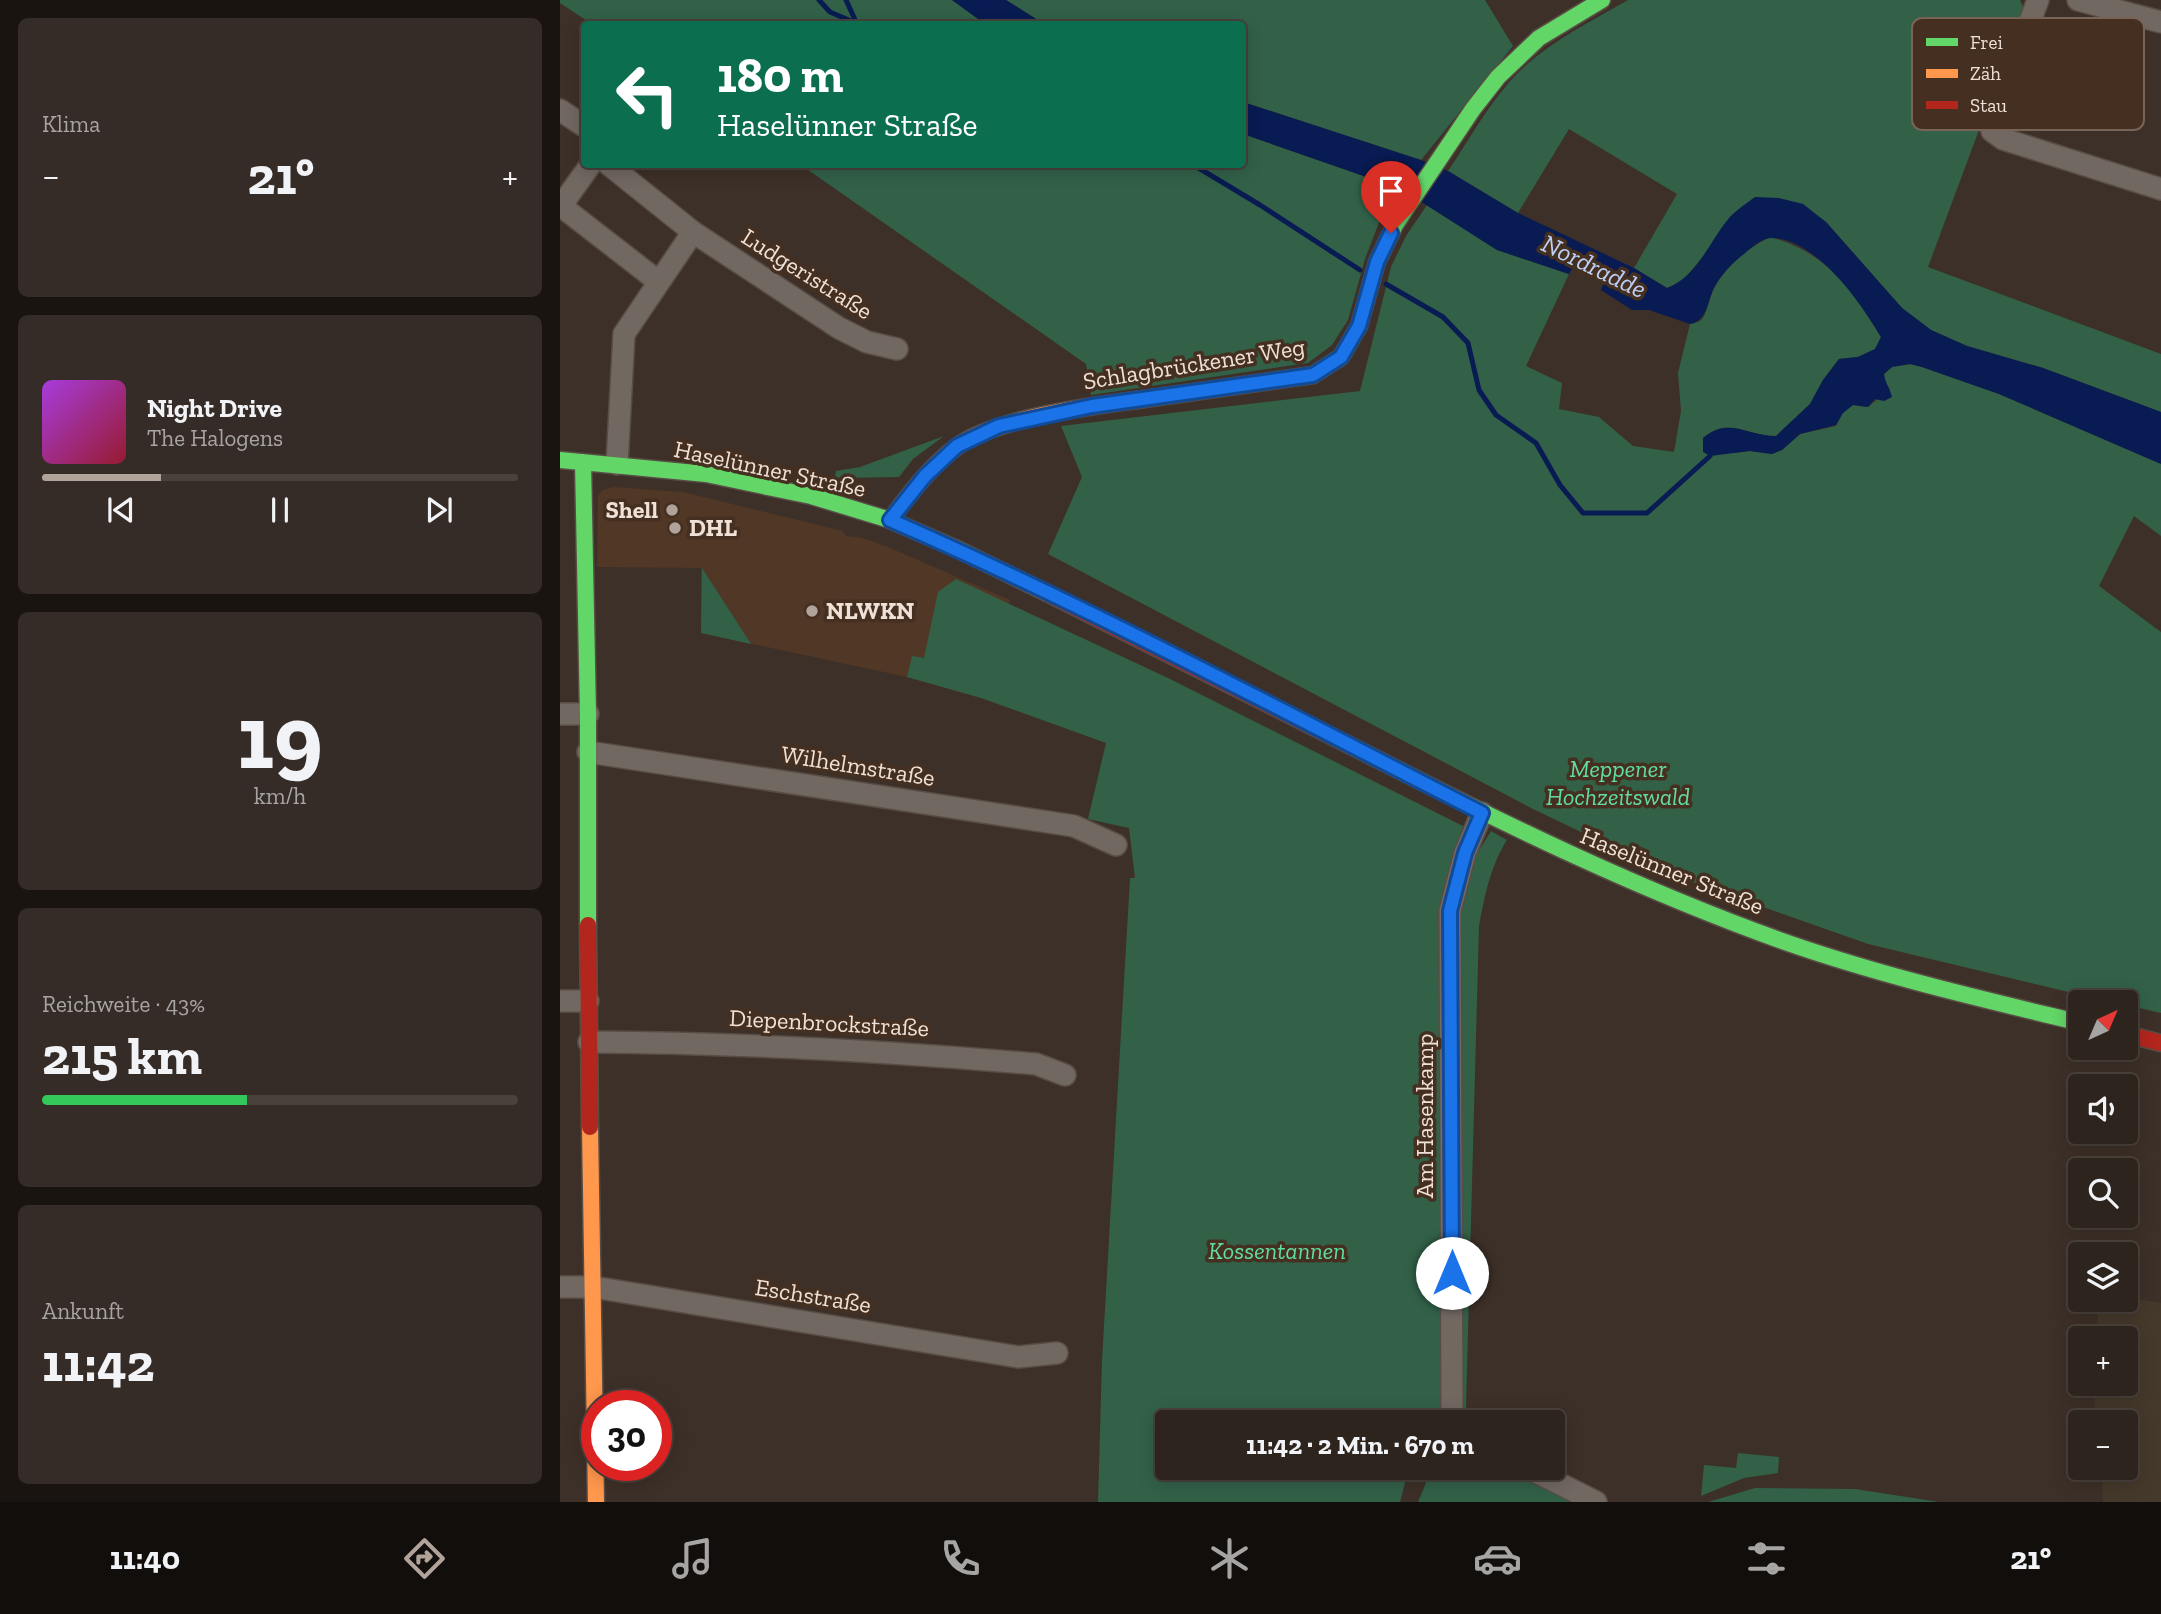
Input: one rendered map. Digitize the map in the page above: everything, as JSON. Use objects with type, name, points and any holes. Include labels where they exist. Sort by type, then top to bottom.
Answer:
[{"type":"street","name":"Schlagbrückener Weg","points":[[890,520],[925,476],[957,446],[999,426],[1092,406],[1313,375],[1341,357],[1359,326],[1377,262],[1395,225],[1498,77],[1539,38],[1602,0]]},
{"type":"street","points":[[2031,18],[2038,0]]},
{"type":"street","points":[[2078,0],[2161,22]]},
{"type":"street","points":[[560,110],[581,124]]},
{"type":"street","points":[[1992,130],[2003,139],[2161,188]]},
{"type":"street","points":[[588,168],[561,206],[659,282]]},
{"type":"street","name":"Ludgeristraße","points":[[613,168],[693,232],[839,328],[867,342],[897,349]]},
{"type":"street","points":[[617,464],[624,334],[693,232]]},
{"type":"street","name":"Haselünner Straße","points":[[560,460],[706,474],[811,496],[890,520],[957,549],[1158,647],[1482,813],[1656,893],[1786,942],[1894,977],[2068,1020]]},
{"type":"street","points":[[583,461],[596,1502]]},
{"type":"street","points":[[560,714],[588,714]]},
{"type":"street","name":"Wilhelmstraße","points":[[588,752],[1074,826],[1116,845]]},
{"type":"street","name":"Am Hasenkamp","points":[[1452,1410],[1450,911],[1465,853],[1482,813]]},
{"type":"street","points":[[560,1001],[588,1001]]},
{"type":"street","points":[[2138,1037],[2161,1043]]},
{"type":"street","name":"Diepenbrockstraße","points":[[589,1042],[719,1043],[862,1050],[1036,1064],[1065,1075]]},
{"type":"street","name":"Eschstraße","points":[[560,1287],[593,1287],[1018,1357],[1057,1353]]},
{"type":"street","points":[[1552,1480],[1597,1502]]},
{"type":"shaded area","points":[[614,487],[683,492],[843,531],[846,536],[863,538],[888,547],[1010,600],[981,698],[907,677],[701,633],[701,568],[597,567],[598,496],[602,490]]},
{"type":"shaded area","points":[[2138,1299],[2161,1303],[2161,1502],[2103,1502],[2102,1480],[2138,1480],[2138,1410],[2094,1410],[2095,1396],[2138,1396],[2138,1326],[2097,1326],[2098,1312],[2138,1312]]},
{"type":"green space","points":[[560,0],[952,0],[981,21],[587,21],[560,3]]},
{"type":"green space","points":[[1006,0],[1485,0],[1513,46],[1421,160],[1246,103],[1246,21],[1039,21]]},
{"type":"green space","points":[[1628,0],[2020,0],[2024,9],[2021,18],[1912,18],[1912,130],[1979,130],[1928,267],[2161,354],[2161,412],[2043,368],[1967,346],[1931,330],[1902,308],[1826,222],[1705,254],[1681,283],[1667,288],[1634,268],[1677,194],[1569,129],[1518,213],[1448,171],[1490,106],[1518,72],[1563,38]]},
{"type":"green space","points":[[1246,135],[1401,189],[1380,220],[1365,259],[1348,320],[1332,345],[1308,363],[1091,395],[1086,364],[805,168],[1246,168]]},
{"type":"green space","name":"Meppener Hochzeitswald","points":[[1427,205],[1497,250],[1569,274],[1526,366],[1562,383],[1559,409],[1599,417],[1633,446],[1674,452],[1681,411],[1678,373],[1690,324],[1703,318],[1714,289],[1733,263],[1746,251],[1770,237],[1807,252],[1836,275],[1859,303],[1881,337],[1875,349],[1858,357],[1839,359],[1810,404],[1776,436],[1721,428],[1703,438],[1731,453],[1750,451],[1772,454],[1782,450],[1800,434],[1836,426],[1843,412],[1853,405],[1868,407],[1890,389],[1885,384],[1884,374],[1892,367],[1910,364],[1999,394],[2161,464],[2161,536],[2134,516],[2099,586],[2161,632],[2161,1013],[2138,1008],[2138,990],[2068,992],[1868,944],[1669,874],[1533,809],[1048,554],[1082,477],[1061,426],[1360,391],[1391,267],[1406,236]]},
{"type":"green space","points":[[944,436],[913,459],[899,477],[835,478],[836,471],[860,467]]},
{"type":"green space","points":[[702,568],[751,644],[701,633]]},
{"type":"green space","name":"Kossentannen","points":[[956,579],[1168,678],[1463,826],[1456,851],[1446,1410],[1155,1410],[1155,1480],[1406,1480],[1400,1502],[1098,1502],[1102,1360],[1130,878],[1135,878],[1129,828],[1088,819],[1106,743],[981,698],[907,677],[912,656],[924,658],[938,592]]},
{"type":"green space","points":[[1491,831],[1507,840],[1492,871],[1479,926],[1467,1410],[1460,1410],[1456,913],[1475,857]]},
{"type":"green space","points":[[1738,1453],[1779,1457],[1778,1473],[1744,1478],[1701,1496],[1704,1465],[1736,1468]]},
{"type":"green space","points":[[1427,1480],[1532,1480],[1584,1502],[1418,1502]]},
{"type":"green space","points":[[1755,1488],[1855,1489],[1939,1502],[1708,1502]]},
{"type":"water","points":[[952,0],[1006,0],[1039,21],[981,21]]},
{"type":"water","name":"Nordradde","points":[[1246,103],[1448,171],[1518,213],[1634,268],[1667,288],[1678,283],[1695,267],[1729,218],[1755,197],[1779,198],[1803,204],[1826,222],[1902,308],[1931,330],[1967,346],[2043,368],[2161,412],[2161,464],[1999,394],[1910,364],[1892,367],[1884,374],[1892,397],[1884,401],[1875,399],[1868,407],[1853,405],[1843,413],[1836,425],[1800,434],[1782,450],[1772,454],[1750,451],[1710,456],[1703,452],[1703,438],[1721,428],[1776,436],[1810,404],[1839,359],[1858,357],[1875,349],[1881,337],[1849,291],[1820,260],[1788,241],[1768,238],[1760,241],[1724,273],[1715,286],[1704,314],[1690,324],[1649,310],[1632,310],[1601,290],[1604,282],[1573,267],[1569,274],[1497,250],[1401,189],[1246,135]]},
{"type":"waterway","points":[[819,0],[830,12],[851,21]]},
{"type":"waterway","points":[[846,0],[856,21]]},
{"type":"waterway","points":[[1199,168],[1360,270]]},
{"type":"waterway","points":[[1386,284],[1443,317],[1468,343],[1479,390],[1496,415],[1536,443],[1560,485],[1583,513],[1647,513],[1710,456]]},
{"type":"traffic: fast","points":[[1137,400],[1313,375],[1341,357],[1359,326],[1377,262],[1395,225],[1473,109],[1498,77],[1539,38],[1602,0]]},
{"type":"traffic: fast","points":[[560,460],[706,474],[811,496],[890,520],[1047,593]]},
{"type":"traffic: fast","points":[[583,462],[588,714],[588,925]]},
{"type":"traffic: fast","points":[[1371,756],[1575,856],[1732,922],[1858,966],[2068,1020]]},
{"type":"traffic: slow","points":[[890,520],[937,464],[971,438],[1042,415],[1137,400]]},
{"type":"traffic: slow","points":[[590,1127],[596,1502]]},
{"type":"traffic: jam","points":[[1047,593],[1371,756]]},
{"type":"traffic: jam","points":[[588,925],[590,1127]]},
{"type":"traffic: jam","points":[[2138,1037],[2161,1043]]},
{"type":"place","name":"Shell","points":[[672,510]]},
{"type":"place","name":"DHL","points":[[675,528]]},
{"type":"place","name":"NLWKN","points":[[812,611]]},
{"type":"route","points":[[1391,233],[1377,262],[1359,326],[1341,357],[1313,375],[1092,406],[999,426],[957,446],[925,476],[890,520],[957,549],[1158,647],[1482,813],[1465,853],[1450,911],[1452,1273]]}]
